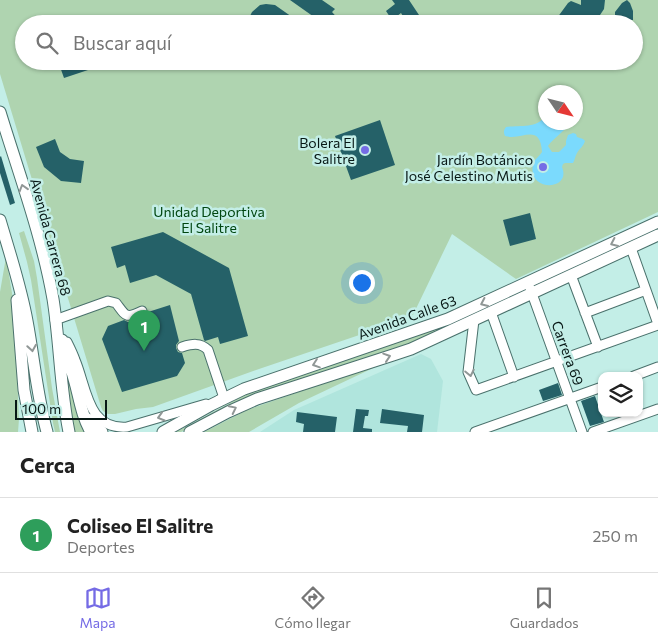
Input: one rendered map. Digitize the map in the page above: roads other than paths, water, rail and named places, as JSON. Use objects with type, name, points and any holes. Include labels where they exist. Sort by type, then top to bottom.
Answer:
[{"type":"main road","name":"Avenida Carrera 68","points":[[0,112],[45,262],[56,320],[69,432]]},
{"type":"main road","points":[[0,220],[24,302],[40,402],[47,432]]},
{"type":"main road","name":"Avenida Calle 63","points":[[190,432],[246,403],[401,352],[474,320],[530,288],[658,222]]},
{"type":"main road","name":"Avenida Calle 63","points":[[163,432],[224,398],[251,386],[571,275],[658,235]]},
{"type":"main road","points":[[14,267],[24,390],[30,429]]},
{"type":"main road","points":[[56,320],[91,432]]},
{"type":"main road","points":[[83,411],[91,423],[102,432]]},
{"type":"street","points":[[474,320],[468,372],[476,390],[658,324],[631,248]]},
{"type":"street","points":[[571,275],[598,347]]},
{"type":"street","name":"Carrera 69","points":[[530,288],[582,432]]},
{"type":"street","points":[[585,313],[646,290]]},
{"type":"street","points":[[142,311],[132,316],[127,316],[122,313],[116,303],[108,301],[56,320],[75,359],[91,407],[96,415],[106,424],[119,428],[127,427],[224,398],[208,350],[196,344],[182,347]]},
{"type":"street","points":[[491,312],[514,377]]},
{"type":"street","points":[[643,373],[658,367]]},
{"type":"street","points":[[475,432],[598,389]]},
{"type":"street","points":[[593,432],[658,409]]},
{"type":"water","points":[[537,123],[538,130],[564,130],[548,146],[552,152],[559,152],[566,145],[568,135],[573,133],[585,141],[576,154],[573,163],[563,164],[561,181],[556,184],[542,184],[536,180],[533,174],[535,160],[542,152],[541,143],[538,138],[534,135],[505,136],[504,130],[506,127],[527,126]]},
{"type":"place","name":"Bolera El Salitre","points":[[365,150]]},
{"type":"place","name":"Jardín Botánico José Celestino Mutis","points":[[543,167]]},
{"type":"place","name":"Coliseo El Salitre","points":[[144,351]]},
{"type":"park label","name":"Unidad Deportiva El Salitre","points":[[209,220]]}]
